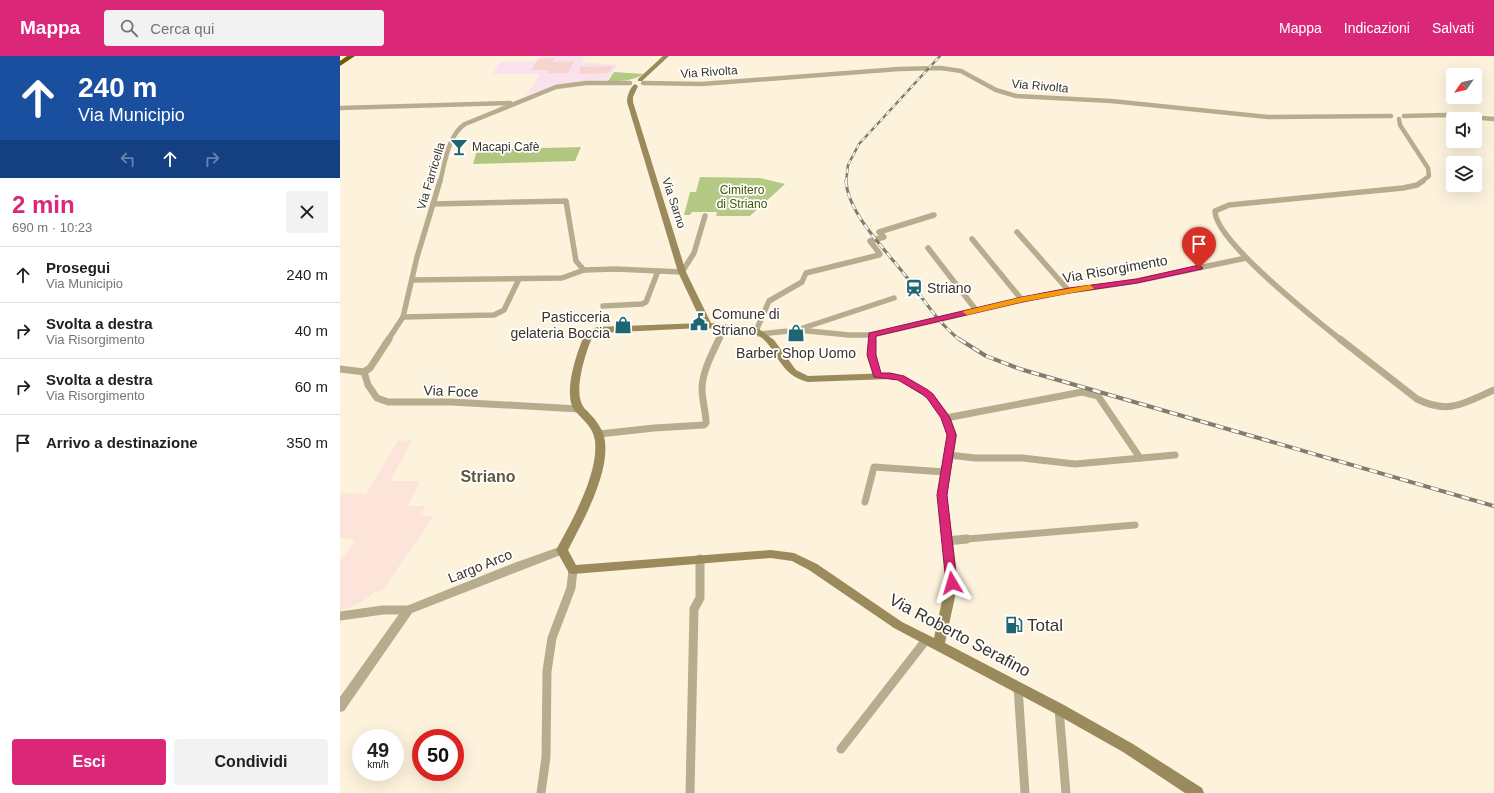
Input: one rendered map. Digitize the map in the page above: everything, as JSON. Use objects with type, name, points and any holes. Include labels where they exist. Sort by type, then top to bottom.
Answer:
[{"type":"highway","points":[[340,64],[352,56]]},
{"type":"main road","points":[[637,83],[666,56]]},
{"type":"main road","name":"Via Sarno","points":[[637,83],[630,97],[630,102],[682,272],[707,325]]},
{"type":"main road","name":"Via Risorgimento","points":[[579,408],[576,398],[576,380],[587,338],[592,332],[707,325],[758,333]]},
{"type":"main road","points":[[758,333],[770,340],[792,372],[797,376],[808,379],[877,375],[901,378],[930,396],[946,418],[952,435],[942,495],[946,542],[952,583],[950,599],[938,646]]},
{"type":"main road","points":[[573,570],[562,550],[578,518],[593,480],[600,448],[599,434],[587,415],[579,408]]},
{"type":"main road","name":"Via Roberto Serafino","points":[[573,570],[677,563],[771,554],[794,557],[813,567],[898,625],[1059,708],[1128,748],[1197,793]]},
{"type":"street","name":"Via Rivolta","points":[[637,83],[702,84],[898,69],[941,68],[961,72],[996,90],[1016,96],[1111,101],[1268,117],[1445,115],[1494,119]]},
{"type":"street","name":"Via Farricella","points":[[364,372],[370,368],[403,317],[417,257],[456,132],[465,124],[556,87],[573,84],[637,83]]},
{"type":"street","points":[[340,108],[514,103]]},
{"type":"street","points":[[1398,115],[1400,125],[1428,168],[1429,176],[1417,185],[1403,188],[1229,205],[1215,210],[1215,218],[1246,258],[1322,326],[1424,404],[1450,408],[1494,390]]},
{"type":"street","points":[[434,204],[566,201],[576,261],[584,270]]},
{"type":"street","points":[[758,333],[769,301],[802,282],[806,273],[879,255],[880,254],[870,241],[884,238],[879,232],[934,215]]},
{"type":"street","points":[[412,280],[562,278],[584,270],[615,269],[682,272],[689,265],[693,256],[705,216]]},
{"type":"street","points":[[1017,232],[1069,290]]},
{"type":"street","points":[[972,239],[1022,300]]},
{"type":"street","points":[[928,248],[976,310]]},
{"type":"street","name":"Via Risorgimento","points":[[758,333],[798,330],[850,335],[872,334],[1069,290],[1137,281],[1246,258]]},
{"type":"street","points":[[603,306],[642,304],[646,302],[658,271]]},
{"type":"street","points":[[403,317],[494,315],[504,310],[519,279]]},
{"type":"street","points":[[798,330],[894,298]]},
{"type":"street","points":[[599,434],[654,428],[704,425],[706,423],[706,413],[702,390],[703,380],[725,327]]},
{"type":"street","points":[[872,334],[872,355],[877,375]]},
{"type":"street","points":[[340,368],[364,372]]},
{"type":"street","name":"Via Foce","points":[[364,372],[368,385],[377,398],[388,402],[451,402],[579,408]]},
{"type":"street","points":[[946,418],[1082,392],[1098,396],[1140,458]]},
{"type":"street","points":[[949,455],[975,458],[1022,458],[1074,464],[1175,455]]},
{"type":"street","points":[[865,502],[874,467],[945,472]]},
{"type":"street","points":[[946,542],[1135,525]]},
{"type":"street","name":"Largo Arco","points":[[408,610],[562,550]]},
{"type":"street","points":[[690,793],[694,609],[700,598],[700,560]]},
{"type":"street","points":[[541,793],[546,757],[547,671],[552,638],[571,588],[573,570]]},
{"type":"street","points":[[340,616],[377,611],[401,609],[408,610],[340,707]]},
{"type":"street","points":[[841,749],[926,640]]},
{"type":"street","points":[[1018,686],[1025,793]]},
{"type":"street","points":[[1059,708],[1066,793]]},
{"type":"shaded area","points":[[585,56],[582,62],[618,65],[606,81],[556,85],[525,96],[539,74],[493,74],[499,62],[536,61],[539,57]]},
{"type":"shaded area","points":[[412,440],[390,481],[420,481],[408,506],[426,506],[420,515],[434,516],[382,591],[375,592],[362,602],[340,610],[340,562],[356,540],[340,538],[340,493],[366,494],[398,441]]},
{"type":"green space","points":[[614,72],[644,74],[622,81],[608,81]]},
{"type":"green space","points":[[581,147],[575,161],[473,164],[477,150]]},
{"type":"green space","name":"Cimitero di Striano","points":[[700,177],[760,178],[785,184],[750,216],[716,216],[717,212],[692,212],[690,215],[684,215],[690,192],[696,192]]},
{"type":"building","points":[[555,58],[552,62],[574,61],[568,73],[547,73],[549,71],[531,70],[539,59]]},
{"type":"building","points":[[614,66],[608,73],[579,74],[580,67]]},
{"type":"railway","points":[[846,181],[848,165],[859,144],[940,56]]},
{"type":"railway","points":[[846,181],[848,193],[853,206],[869,231],[905,275],[937,318],[960,340]]},
{"type":"railway","points":[[959,339],[986,356],[1020,369],[1494,506]]},
{"type":"slow traffic","points":[[967,312],[1069,290],[1090,288]]},
{"type":"place","name":"Macapi Cafè","points":[[459,147]]},
{"type":"place","name":"Striano","points":[[914,288]]},
{"type":"place","name":"Comune di Striano","points":[[699,322]]},
{"type":"place","name":"Pasticceria gelateria Boccia","points":[[623,325]]},
{"type":"place","name":"Barber Shop Uomo","points":[[796,333]]},
{"type":"place","name":"Total","points":[[1014,625]]},
{"type":"district","name":"Striano","points":[[488,476]]},
{"type":"route","points":[[952,583],[946,542],[942,495],[952,435],[946,418],[930,396],[901,378],[877,375],[872,355],[872,334],[1069,290],[1137,281],[1199,268]]}]
